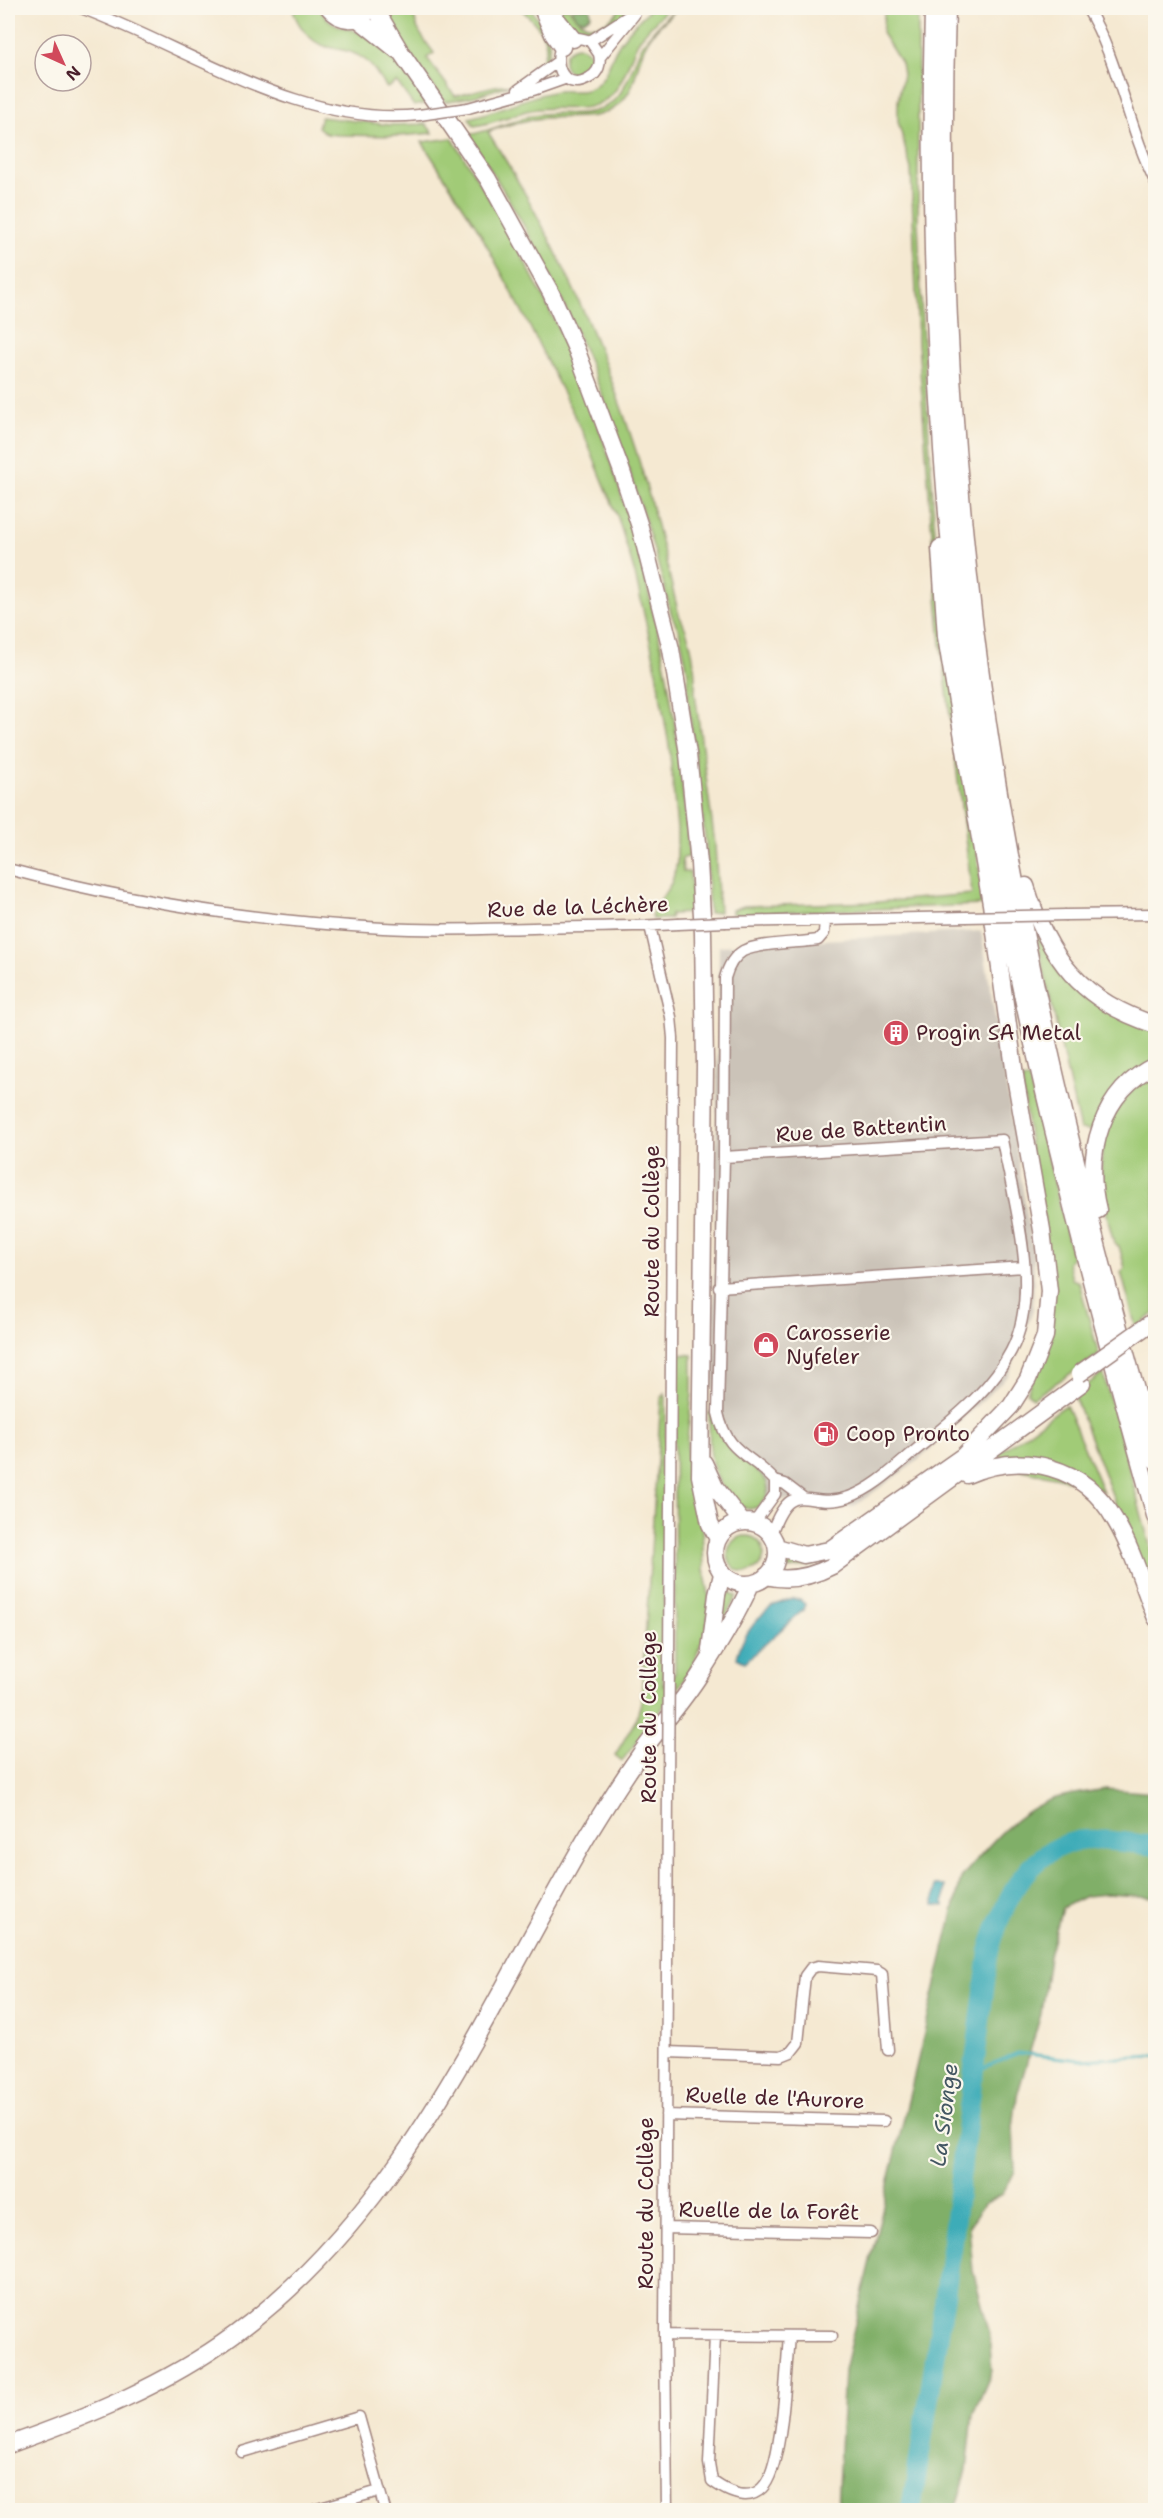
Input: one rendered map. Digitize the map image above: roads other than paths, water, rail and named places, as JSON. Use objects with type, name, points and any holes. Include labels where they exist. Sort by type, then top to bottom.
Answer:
[{"type":"highway","points":[[329,8],[339,17],[357,18],[374,8],[402,54],[488,179],[551,293],[573,341],[621,469],[654,577],[671,649],[688,754],[699,863],[703,933],[705,1066],[702,1491],[710,1524],[718,1539]]},
{"type":"highway","points":[[542,8],[553,34],[570,47]]},
{"type":"highway","points":[[922,8],[919,150],[928,379],[946,637],[974,814],[991,904],[1018,1092],[1044,1242],[1049,1291],[1045,1336],[1031,1374],[1011,1406],[964,1455]]},
{"type":"highway","points":[[933,8],[930,148],[938,374],[950,546],[976,742],[1000,886],[1048,1112],[1155,1519]]},
{"type":"highway","points":[[947,8],[945,219],[953,395],[975,630],[1004,819],[1034,974],[1091,1229],[1155,1461]]},
{"type":"highway","points":[[357,18],[402,54]]},
{"type":"highway","points":[[1004,819],[1039,924],[1063,966],[1084,987],[1106,1004],[1155,1025]]},
{"type":"highway","points":[[1155,1065],[1126,1084],[1107,1111],[1096,1143],[1093,1178],[1095,1200],[1155,1431]]},
{"type":"highway","points":[[748,1522],[732,1525],[718,1539],[715,1557],[722,1574],[735,1583],[793,1579],[816,1574],[832,1566],[942,1487],[1155,1319]]},
{"type":"highway","points":[[702,1456],[715,1487],[748,1522],[774,1541],[804,1555],[830,1550],[964,1455],[1155,1330]]},
{"type":"highway","points":[[942,1487],[985,1468],[1008,1463],[1042,1464],[1073,1477],[1096,1496],[1114,1518],[1155,1618]]},
{"type":"highway","points":[[8,2445],[126,2399],[205,2354],[234,2335],[295,2284],[358,2217],[411,2145],[450,2085],[559,1887],[611,1798],[638,1756],[699,1676],[759,1580],[774,1566],[774,1541]]},
{"type":"highway","points":[[709,1659],[722,1574]]},
{"type":"street","points":[[81,8],[116,21],[233,77],[292,98],[363,113],[390,116],[419,115],[468,108],[567,78],[579,81],[591,78],[599,67],[600,57],[597,48],[570,47]]},
{"type":"street","points":[[1087,8],[1102,39],[1155,183]]},
{"type":"street","points":[[510,95],[570,47],[638,9]]},
{"type":"street","points":[[600,57],[620,35],[638,9]]},
{"type":"street","points":[[567,78],[560,71],[570,47]]},
{"type":"street","name":"Rue de la Léchère","points":[[8,869],[79,888],[226,914],[385,929],[467,930],[726,922],[1155,914]]},
{"type":"street","points":[[802,1497],[775,1481],[733,1446],[725,1435],[719,1419],[725,978],[734,958],[752,948],[818,940],[824,933],[825,920]]},
{"type":"street","name":"Route du Collège","points":[[650,926],[671,1017],[673,1038],[665,2335],[667,2511]]},
{"type":"street","name":"Rue de Battentin","points":[[724,1157],[1002,1140],[1022,1239],[1024,1268],[1023,1305],[1015,1342],[1000,1369],[971,1403],[863,1490],[837,1500],[813,1500],[802,1497]]},
{"type":"street","points":[[719,1287],[1024,1268]]},
{"type":"street","points":[[748,1522],[775,1494],[775,1481]]},
{"type":"street","points":[[774,1541],[783,1507],[792,1500],[802,1497]]},
{"type":"street","points":[[667,2052],[781,2056],[791,2052],[798,2043],[806,1976],[811,1968],[818,1966],[877,1971],[882,1974],[888,2050]]},
{"type":"street","name":"Ruelle de l'Aurore","points":[[666,2115],[884,2121]]},
{"type":"street","name":"Ruelle de la Forêt","points":[[666,2228],[871,2233]]},
{"type":"street","points":[[665,2335],[832,2336]]},
{"type":"street","points":[[715,2336],[712,2481],[727,2492],[743,2495],[762,2489],[772,2472],[780,2431],[789,2336]]},
{"type":"street","points":[[242,2452],[359,2417],[385,2511]]},
{"type":"street","points":[[314,2511],[379,2491]]},
{"type":"water","points":[[793,1599],[805,1604],[803,1610],[745,1662],[737,1658],[745,1637],[760,1617],[773,1606]]},
{"type":"water","points":[[935,1886],[945,1886],[944,1906],[934,1905]]},
{"type":"waterway","name":"La Sionge","points":[[911,2510],[945,2296],[989,1951],[1001,1916],[1018,1883],[1029,1869],[1058,1847],[1084,1840],[1156,1846]]},
{"type":"waterway","points":[[974,2072],[1018,2053],[1080,2060],[1156,2056]]},
{"type":"place","name":"Progin SA Metal","points":[[896,1033]]},
{"type":"place","name":"Carosserie Nyfeler","points":[[766,1345]]},
{"type":"place","name":"Coop Pronto","points":[[826,1434]]}]
